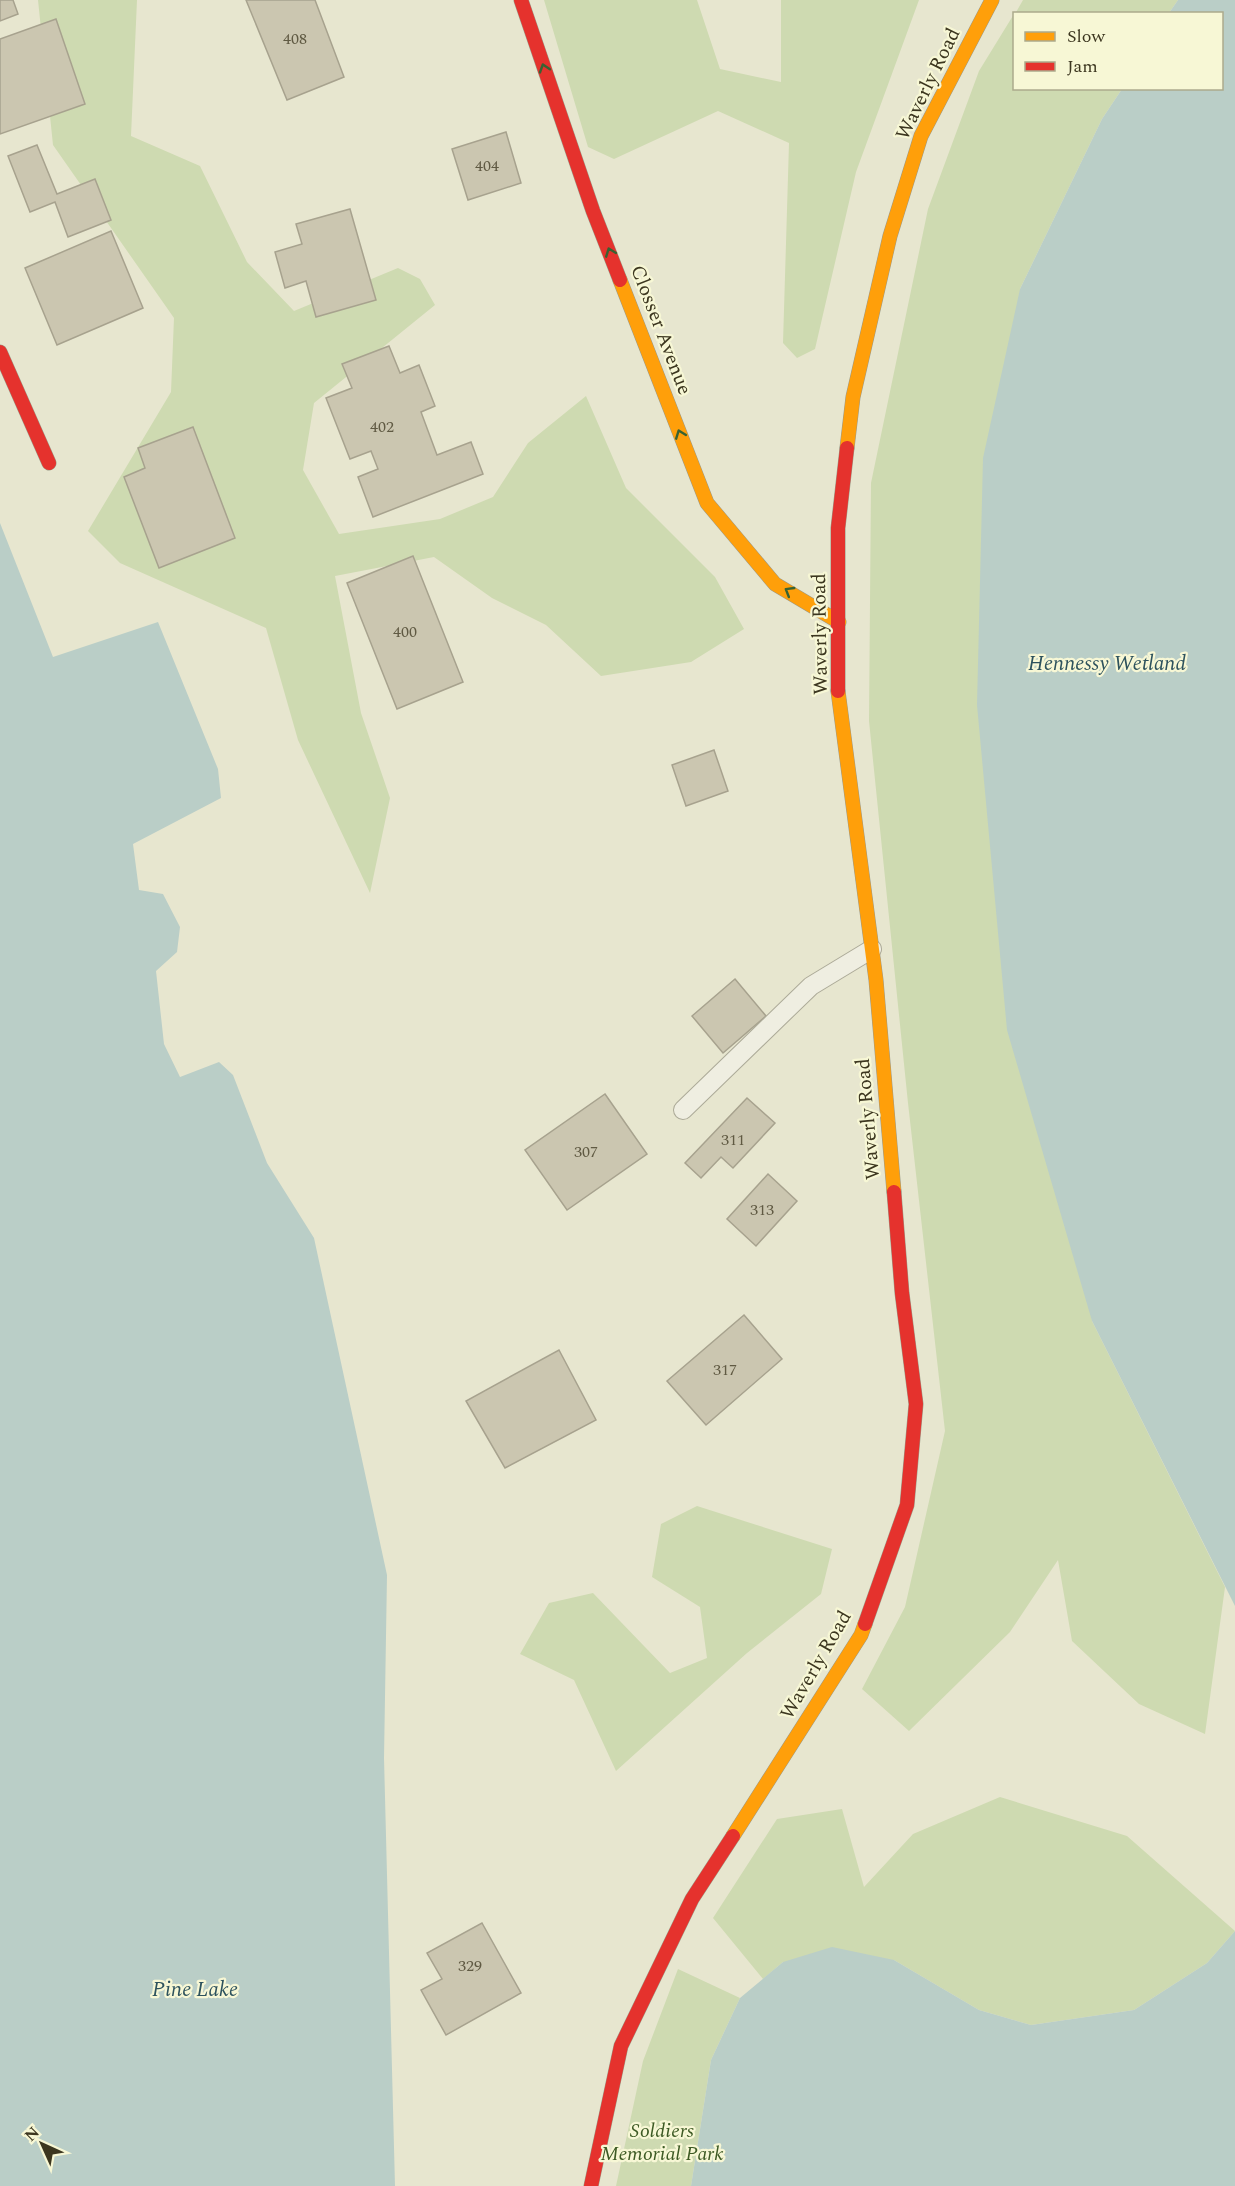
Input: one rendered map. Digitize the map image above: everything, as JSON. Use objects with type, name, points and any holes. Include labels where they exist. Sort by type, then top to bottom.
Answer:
[{"type":"street","name":"Closser Avenue","points":[[521,0],[593,211],[707,503],[776,584],[839,621]]},
{"type":"street","name":"Waverly Road","points":[[591,2186],[621,2046],[692,1899],[861,1635],[907,1505],[916,1404],[902,1293],[876,980],[838,688],[837,528],[853,397],[890,236],[921,136],[992,0]]},
{"type":"street","points":[[0,352],[49,463]]},
{"type":"lane","points":[[683,1110],[812,986],[872,949]]},
{"type":"green space","points":[[38,0],[137,0],[131,136],[200,166],[247,262],[294,311],[398,268],[420,279],[435,305],[314,403],[303,470],[339,534],[440,519],[493,497],[528,443],[586,396],[626,488],[715,577],[744,629],[691,662],[601,676],[546,625],[492,598],[434,557],[335,576],[361,713],[390,798],[370,893],[298,740],[266,628],[120,563],[88,531],[171,392],[174,318],[53,145]]},
{"type":"green space","points":[[544,0],[697,0],[720,69],[781,82],[781,0],[919,0],[856,172],[815,349],[797,358],[783,343],[789,143],[718,111],[614,159],[588,147]]},
{"type":"green space","points":[[1023,0],[1178,0],[1170,12],[1016,12]]},
{"type":"green space","points":[[1013,16],[1013,90],[1121,90],[1102,119],[1020,289],[1092,1321],[1225,1587],[1205,1734],[1139,1704],[1072,1641],[1058,1560],[1010,1632],[909,1731],[862,1689],[905,1607],[945,1431],[908,1103],[869,721],[871,483],[928,209],[979,71]]},
{"type":"green space","points":[[697,1506],[832,1549],[821,1594],[747,1653],[616,1771],[574,1680],[520,1654],[549,1603],[593,1593],[670,1673],[707,1658],[700,1607],[652,1577],[661,1524]]},
{"type":"green space","points":[[1000,1797],[1127,1836],[1235,1931],[1207,1963],[1134,2010],[1031,2025],[979,2010],[894,1960],[783,1962],[763,1979],[713,1918],[777,1819],[842,1809],[864,1887],[913,1834]]},
{"type":"green space","name":"Soldiers Memorial Park","points":[[678,1969],[740,1998],[711,2060],[691,2186],[616,2186],[643,2061]]},
{"type":"water","name":"Hennessy Wetland","points":[[1178,0],[1235,0],[1235,1606],[1092,1321],[1007,1030],[977,705],[983,458],[1020,289],[1102,119],[1121,90],[1223,90],[1223,12],[1170,12]]},
{"type":"water","name":"Pine Lake","points":[[0,523],[53,657],[158,622],[218,769],[221,798],[133,844],[139,890],[163,894],[180,927],[177,952],[156,971],[164,1044],[180,1077],[219,1062],[233,1075],[267,1163],[314,1238],[387,1575],[384,1758],[395,2186],[0,2186]]},
{"type":"water","points":[[1235,1931],[1235,2186],[691,2186],[711,2060],[740,1998],[783,1962],[832,1947],[894,1960],[979,2010],[1031,2025],[1134,2010],[1207,1963]]},
{"type":"building","points":[[0,0],[13,0],[18,14],[0,21]]},
{"type":"building","points":[[246,0],[315,0],[344,77],[287,100]]},
{"type":"building","points":[[56,19],[85,104],[0,134],[0,39]]},
{"type":"building","points":[[506,132],[521,183],[468,200],[452,149]]},
{"type":"building","points":[[37,145],[57,194],[95,179],[111,220],[68,237],[55,202],[30,212],[8,156]]},
{"type":"building","points":[[350,209],[376,300],[316,317],[306,281],[285,288],[275,252],[302,244],[296,224]]},
{"type":"building","points":[[111,231],[143,308],[57,345],[25,268]]},
{"type":"building","points":[[389,346],[400,373],[419,365],[435,406],[421,412],[437,455],[471,442],[483,474],[373,517],[358,477],[378,469],[371,451],[350,459],[326,398],[352,388],[342,364]]},
{"type":"building","points":[[193,427],[235,538],[159,568],[124,477],[145,468],[138,448]]},
{"type":"building","points":[[413,556],[463,682],[397,709],[347,583]]},
{"type":"building","points":[[714,750],[728,791],[686,806],[672,765]]},
{"type":"building","points":[[735,979],[766,1016],[723,1053],[692,1016]]},
{"type":"building","points":[[605,1094],[647,1154],[567,1210],[525,1150]]},
{"type":"building","points":[[747,1098],[775,1123],[733,1168],[721,1157],[701,1178],[685,1163]]},
{"type":"building","points":[[768,1174],[797,1201],[756,1246],[727,1219]]},
{"type":"building","points":[[744,1315],[782,1359],[706,1425],[667,1381]]},
{"type":"building","points":[[559,1350],[596,1420],[505,1468],[466,1401]]},
{"type":"building","points":[[482,1923],[521,1993],[446,2035],[421,1990],[442,1979],[427,1953]]},
{"type":"traffic: slow","points":[[847,448],[853,397],[890,236],[921,136],[992,0]]},
{"type":"traffic: slow","points":[[620,280],[707,503],[775,584],[839,622]]},
{"type":"traffic: slow","points":[[838,691],[876,980],[894,1192]]},
{"type":"traffic: slow","points":[[733,1836],[861,1635],[865,1624]]},
{"type":"traffic: jam","points":[[521,0],[593,211],[620,280]]},
{"type":"traffic: jam","points":[[0,352],[49,463]]},
{"type":"traffic: jam","points":[[838,691],[838,528],[847,448]]},
{"type":"traffic: jam","points":[[865,1624],[907,1505],[916,1404],[902,1293],[894,1192]]},
{"type":"traffic: jam","points":[[591,2186],[621,2046],[692,1899],[733,1836]]}]
